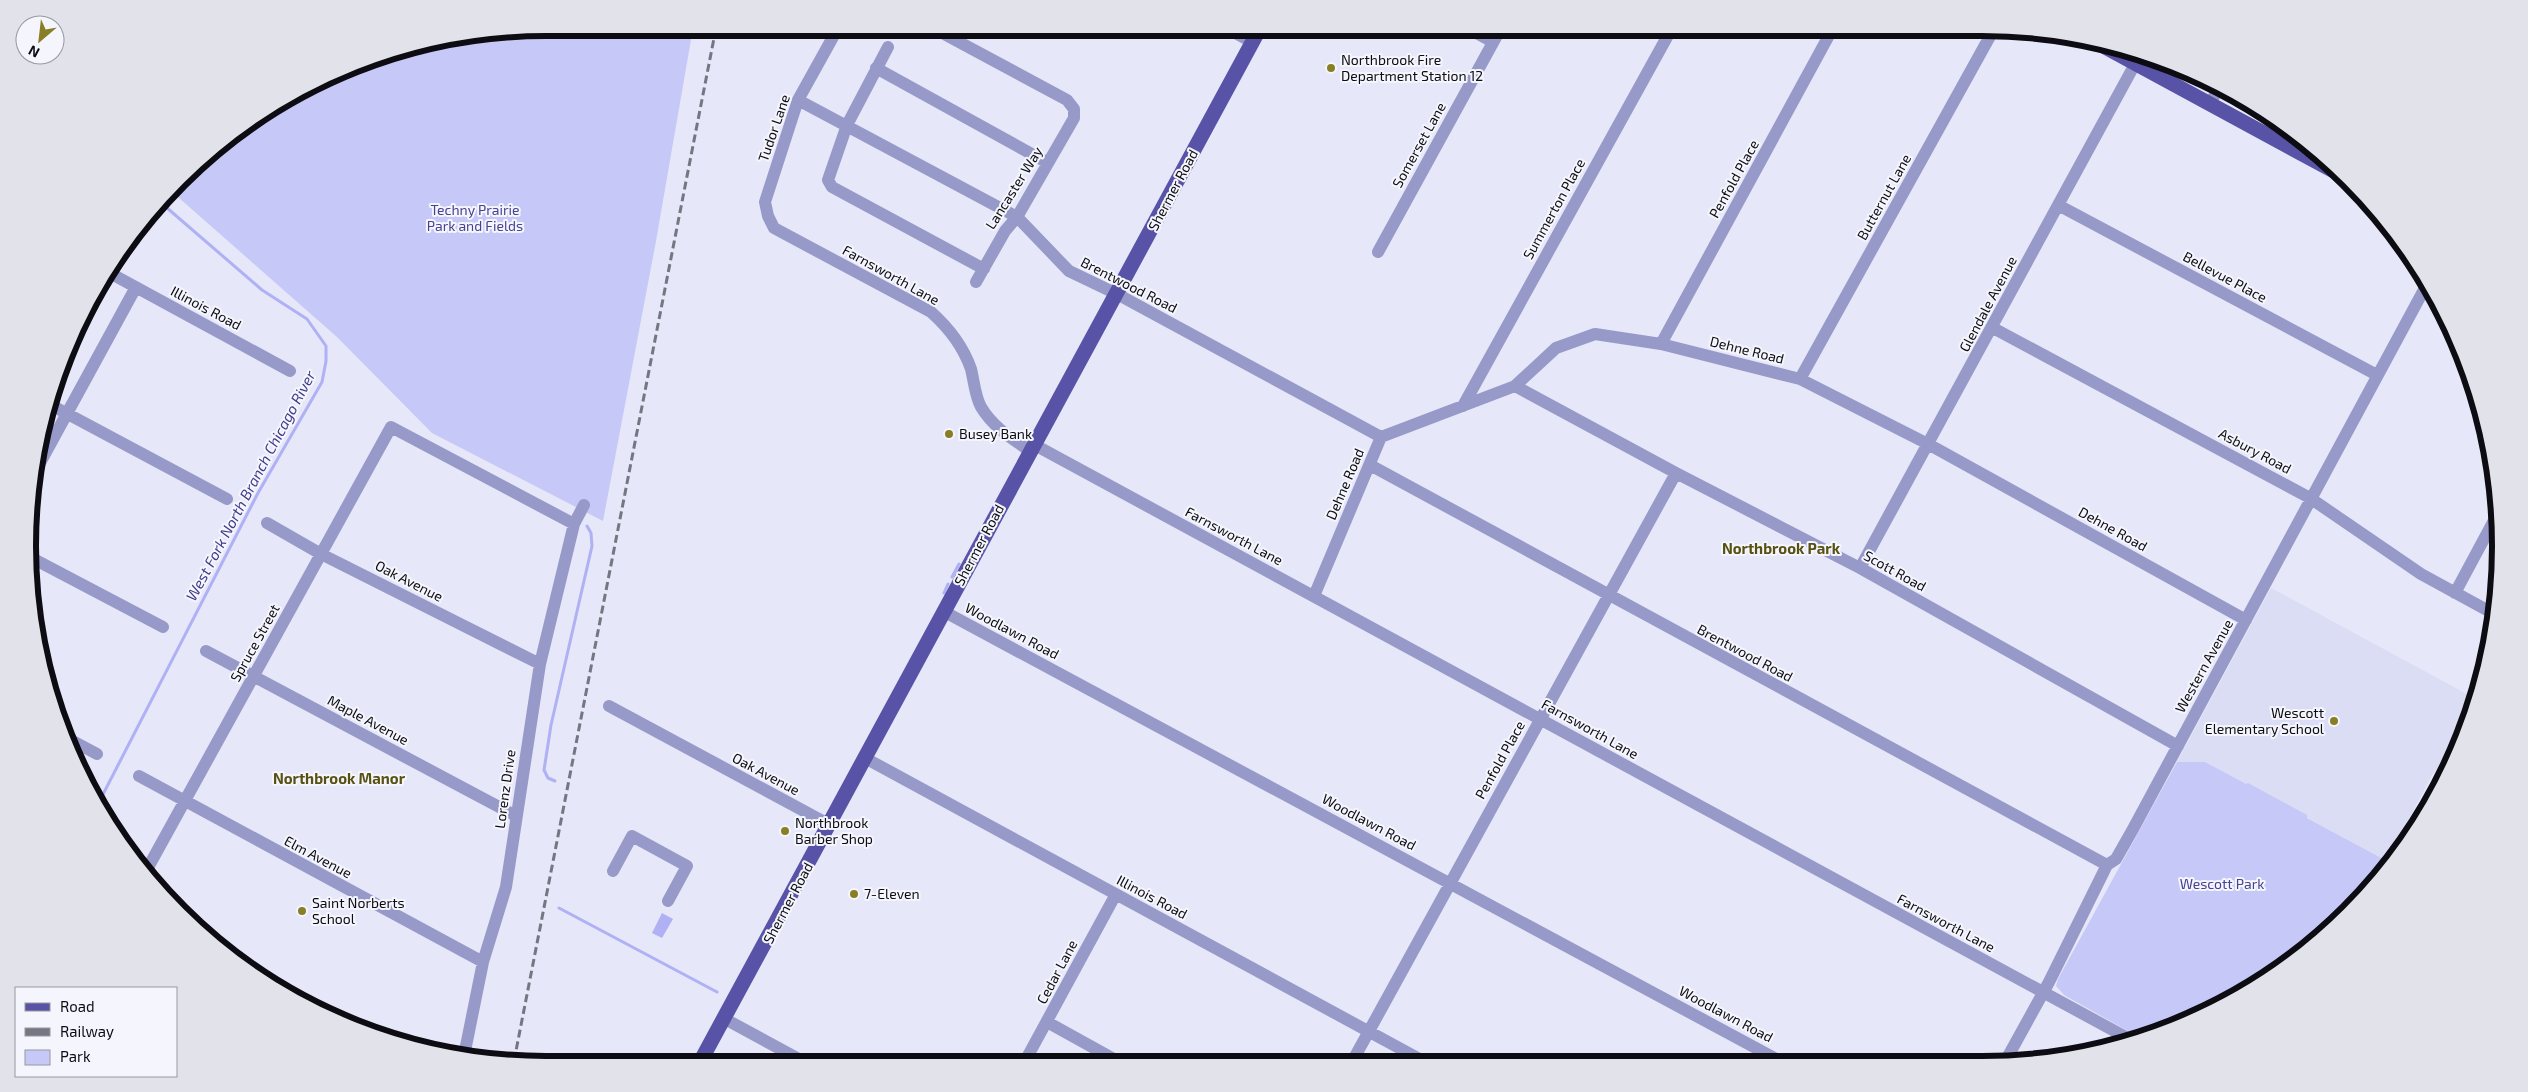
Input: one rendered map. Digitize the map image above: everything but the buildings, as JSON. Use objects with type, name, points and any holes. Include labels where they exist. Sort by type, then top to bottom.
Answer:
[{"type":"main road","name":"Shermer Road","points":[[703,1056],[725,1019],[943,611],[1117,294],[1255,36]]},
{"type":"main road","points":[[2146,63],[2210,104],[2316,161]]},
{"type":"street","name":"Tudor Lane","points":[[768,216],[764,202],[798,100],[834,36]]},
{"type":"street","name":"Lancaster Way","points":[[948,36],[1068,100],[1074,110],[1074,118],[1017,217],[1005,231],[976,282]]},
{"type":"street","points":[[1241,36],[1252,42]]},
{"type":"street","points":[[1483,36],[1494,42]]},
{"type":"street","name":"Somerset Lane","points":[[1378,252],[1497,36]]},
{"type":"street","name":"Summerton Place","points":[[1463,406],[1668,36]]},
{"type":"street","name":"Penfold Place","points":[[1661,344],[1829,36]]},
{"type":"street","name":"Butternut Lane","points":[[1800,379],[1990,36]]},
{"type":"street","points":[[888,48],[847,125],[828,180],[832,188],[984,269]]},
{"type":"street","name":"Glendale Avenue","points":[[1860,568],[1993,328],[2137,60]]},
{"type":"street","points":[[876,68],[1048,163]]},
{"type":"street","points":[[2210,104],[2216,94]]},
{"type":"street","name":"Brentwood Road","points":[[798,100],[1017,217],[1069,271],[1117,294],[1381,437]]},
{"type":"street","name":"Bellevue Place","points":[[2058,205],[2377,375]]},
{"type":"street","name":"Farnsworth Lane","points":[[768,216],[774,228],[931,312],[953,334],[970,367],[980,405],[997,427],[1032,448],[1314,596],[2123,1035]]},
{"type":"street","name":"Illinois Road","points":[[114,275],[290,371]]},
{"type":"street","points":[[45,454],[136,287]]},
{"type":"street","name":"Western Avenue","points":[[2009,1055],[2043,992],[2107,865],[2116,859],[2423,291]]},
{"type":"street","name":"Asbury Road","points":[[1993,328],[2310,498],[2421,574],[2487,610]]},
{"type":"street","name":"Dehne Road","points":[[1314,596],[1381,437],[1516,386],[1556,348],[1595,334],[1661,344],[1800,379],[1928,444],[2246,620]]},
{"type":"street","name":"Scott Road","points":[[1516,386],[1676,473],[1860,568],[2178,746]]},
{"type":"street","points":[[56,408],[227,499]]},
{"type":"street","name":"Spruce Street","points":[[149,865],[391,427],[574,524]]},
{"type":"street","name":"Brentwood Road","points":[[1370,465],[2107,865]]},
{"type":"street","name":"Penfold Place","points":[[1355,1056],[1676,473]]},
{"type":"street","name":"Lorenz Drive","points":[[466,1049],[484,962],[506,887],[540,664],[574,524],[584,506]]},
{"type":"street","name":"Oak Avenue","points":[[267,522],[321,554],[540,664]]},
{"type":"street","points":[[2455,593],[2491,525]]},
{"type":"street","points":[[36,560],[163,627]]},
{"type":"street","name":"Woodlawn Road","points":[[943,611],[1771,1056]]},
{"type":"street","name":"Maple Avenue","points":[[206,651],[516,816]]},
{"type":"street","name":"Oak Avenue","points":[[609,706],[830,825]]},
{"type":"street","points":[[76,743],[97,754]]},
{"type":"street","name":"Illinois Road","points":[[865,758],[1414,1056]]},
{"type":"street","name":"Elm Avenue","points":[[139,776],[184,802],[484,962]]},
{"type":"street","points":[[613,871],[632,836],[664,853],[687,866],[668,901]]},
{"type":"street","name":"Cedar Lane","points":[[1028,1056],[1116,894]]},
{"type":"street","points":[[725,1019],[793,1056]]},
{"type":"street","points":[[1046,1022],[1108,1056]]},
{"type":"shaded area","name":"Wescott Elementary School","points":[[2271,588],[2469,695],[2447,755],[2432,775],[2398,839],[2384,859],[2308,818],[2177,762]]},
{"type":"shaded area","points":[[662,913],[673,919],[662,938],[652,933]]},
{"type":"green space","name":"Techny Prairie Park and Fields","points":[[692,36],[656,241],[603,521],[432,433],[337,337],[177,196],[210,163],[263,122],[291,105],[351,75],[382,63],[414,54],[447,46],[513,37]]},
{"type":"green space","name":"Wescott Park","points":[[2177,762],[2205,762],[2307,815],[2307,818],[2383,859],[2365,882],[2318,929],[2265,970],[2207,1003],[2146,1029],[2132,1033],[2064,995],[2056,986],[2058,979]]},
{"type":"waterway","name":"West Fork North Branch Chicago River","points":[[102,796],[258,493],[322,382],[326,361],[326,346],[307,319],[262,290],[166,207]]},
{"type":"waterway","points":[[555,781],[548,778],[544,770],[551,725],[592,546],[591,533],[587,526]]},
{"type":"waterway","points":[[952,577],[959,564]]},
{"type":"waterway","points":[[944,593],[948,584]]},
{"type":"waterway","points":[[559,908],[717,992]]},
{"type":"railway","points":[[515,1055],[714,36]]},
{"type":"place","name":"Northbrook Fire Department Station 12","points":[[1331,68]]},
{"type":"place","name":"Busey Bank","points":[[949,434]]},
{"type":"place","name":"Wescott Elementary School","points":[[2334,721]]},
{"type":"place","name":"Northbrook Barber Shop","points":[[785,831]]},
{"type":"place","name":"7-Eleven","points":[[854,894]]},
{"type":"place","name":"Saint Norberts School","points":[[302,911]]},
{"type":"district","name":"Northbrook Park","points":[[1781,549]]},
{"type":"district","name":"Northbrook Manor","points":[[339,779]]}]
